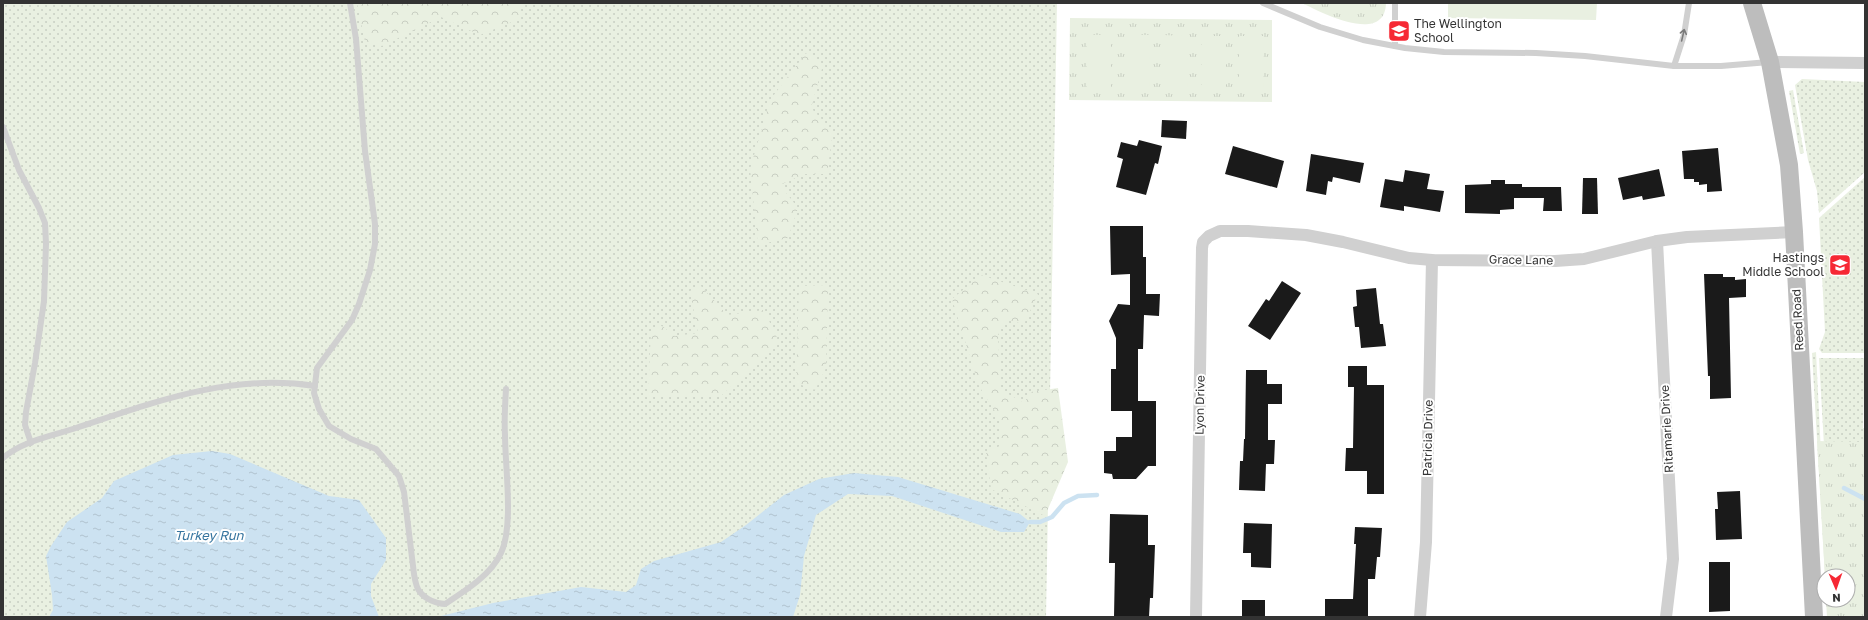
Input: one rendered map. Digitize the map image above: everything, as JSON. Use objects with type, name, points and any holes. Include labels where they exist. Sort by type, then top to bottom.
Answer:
[{"type":"main road","name":"Reed Road","points":[[1752,3],[1770,62],[1789,165],[1794,232],[1814,617]]},
{"type":"street","points":[[1770,62],[1865,63]]},
{"type":"street","name":"Grace Lane","points":[[1248,230],[1306,235],[1343,242],[1409,258],[1432,260],[1584,259],[1609,254],[1656,241],[1715,235],[1794,232]]},
{"type":"street","name":"Lyon Drive","points":[[1196,617],[1202,248],[1203,242],[1209,236],[1220,231],[1248,230]]},
{"type":"street","name":"Ritamarie Drive","points":[[1656,241],[1673,559],[1666,617]]},
{"type":"street","name":"Patricia Drive","points":[[1420,617],[1426,542],[1432,260]]},
{"type":"lane","points":[[350,3],[356,40],[365,151],[375,224],[375,244],[370,270],[352,320],[317,368],[315,386],[316,401],[329,426],[376,449],[399,476],[404,492],[414,574],[417,587],[419,592],[424,596],[441,604],[450,601],[480,578],[494,566],[502,553],[507,523],[508,483],[505,436],[506,389]]},
{"type":"lane","points":[[1263,3],[1320,27],[1363,40],[1395,46],[1444,52],[1536,53],[1585,56],[1674,66],[1721,66],[1770,62]]},
{"type":"lane","points":[[1395,3],[1395,46]]},
{"type":"lane","points":[[1674,66],[1684,35],[1689,3]]},
{"type":"lane","points":[[3,127],[19,170],[39,208],[44,223],[46,244],[44,301],[25,425],[32,443]]},
{"type":"lane","points":[[3,458],[32,443],[149,404],[199,390],[235,384],[264,382],[281,382],[315,386]]},
{"type":"green space","points":[[3,3],[1057,3],[1046,617],[3,617]]},
{"type":"green space","points":[[357,3],[520,3],[519,19],[480,35],[441,17],[382,46],[365,42]]},
{"type":"green space","points":[[1302,3],[1386,3],[1383,16],[1375,22],[1364,24],[1336,18]]},
{"type":"green space","points":[[1332,3],[1359,3],[1346,17]]},
{"type":"green space","points":[[1448,3],[1597,3],[1596,20],[1448,18]]},
{"type":"green space","points":[[1070,18],[1272,20],[1272,102],[1069,100]]},
{"type":"green space","points":[[1087,35],[1111,35],[1111,87],[1087,87]]},
{"type":"green space","points":[[1125,35],[1150,35],[1149,87],[1125,87]]},
{"type":"green space","points":[[1163,35],[1188,36],[1187,88],[1163,88]]},
{"type":"green space","points":[[1202,36],[1226,36],[1226,88],[1202,88]]},
{"type":"green space","points":[[1239,36],[1264,36],[1263,88],[1239,88]]},
{"type":"green space","points":[[806,53],[823,65],[811,108],[833,131],[827,174],[804,174],[780,185],[798,208],[788,238],[758,245],[750,169],[770,100]]},
{"type":"green space","points":[[1802,79],[1865,82],[1865,172],[1819,213],[1817,191],[1808,160],[1795,85]]},
{"type":"green space","points":[[1793,90],[1804,153],[1800,154],[1789,91]]},
{"type":"green space","points":[[1865,177],[1865,353],[1822,353],[1819,349],[1825,332],[1819,218]]},
{"type":"green space","points":[[981,275],[1038,294],[1024,324],[1006,320],[998,335],[1001,390],[1024,403],[1031,392],[1058,388],[1068,462],[1045,516],[991,489],[986,452],[999,446],[1001,421],[979,386],[952,299]]},
{"type":"green space","points":[[700,285],[727,315],[764,310],[779,342],[722,395],[648,395],[651,330],[662,326],[675,336],[698,333],[690,291]]},
{"type":"green space","points":[[828,285],[826,368],[815,390],[796,383],[799,286]]},
{"type":"green space","points":[[1816,352],[1827,568],[1825,568],[1812,353]]},
{"type":"green space","points":[[1819,358],[1865,358],[1863,428],[1865,428],[1865,453],[1825,463]]},
{"type":"green space","points":[[1817,441],[1865,442],[1865,617],[1827,617],[1826,608],[1856,608],[1856,568],[1825,568]]},
{"type":"water","name":"Turkey Run","points":[[212,451],[230,454],[329,496],[359,500],[386,538],[386,560],[371,584],[371,596],[379,617],[49,617],[53,610],[46,556],[67,522],[102,498],[114,481],[173,455]]},
{"type":"water","points":[[854,473],[898,477],[1020,514],[1030,522],[1024,532],[1001,532],[892,496],[848,494],[816,515],[804,556],[800,595],[793,617],[437,617],[493,603],[581,587],[626,592],[636,585],[641,569],[654,561],[721,542],[746,525],[784,495],[819,479]]},
{"type":"building","points":[[1162,120],[1187,121],[1186,139],[1161,137]]},
{"type":"building","points":[[1139,140],[1162,146],[1158,164],[1155,163],[1146,195],[1116,187],[1123,159],[1117,157],[1121,142],[1137,146]]},
{"type":"building","points":[[1233,146],[1284,161],[1277,188],[1225,174]]},
{"type":"building","points":[[1718,148],[1722,191],[1707,192],[1707,184],[1699,185],[1699,182],[1694,182],[1694,179],[1684,179],[1682,151]]},
{"type":"building","points":[[1311,154],[1364,163],[1360,183],[1333,177],[1332,182],[1328,181],[1326,195],[1306,191]]},
{"type":"building","points":[[1659,169],[1665,196],[1643,200],[1642,196],[1623,200],[1618,178]]},
{"type":"building","points":[[1405,170],[1430,174],[1427,189],[1444,191],[1440,212],[1404,206],[1404,211],[1380,207],[1385,179],[1403,182]]},
{"type":"building","points":[[1583,178],[1597,178],[1598,214],[1582,214]]},
{"type":"building","points":[[1491,180],[1505,180],[1505,184],[1522,184],[1522,187],[1561,187],[1562,211],[1543,211],[1544,198],[1514,198],[1514,209],[1500,210],[1500,214],[1465,213],[1465,185],[1491,184]]},
{"type":"building","points":[[1110,226],[1143,226],[1143,257],[1146,257],[1146,294],[1160,294],[1159,316],[1144,315],[1143,349],[1138,349],[1138,401],[1156,401],[1156,466],[1148,466],[1136,479],[1113,479],[1112,474],[1104,473],[1104,451],[1116,451],[1116,437],[1132,437],[1132,411],[1111,411],[1111,369],[1116,369],[1116,338],[1109,321],[1118,304],[1130,305],[1130,274],[1111,275]]},
{"type":"building","points":[[1704,274],[1723,274],[1723,277],[1735,277],[1735,280],[1746,279],[1746,297],[1729,298],[1731,398],[1710,399]]},
{"type":"building","points":[[1282,281],[1301,293],[1270,340],[1248,326],[1266,299],[1269,301]]},
{"type":"building","points":[[1376,288],[1380,324],[1383,324],[1386,346],[1361,348],[1359,327],[1355,327],[1353,307],[1357,306],[1356,290]]},
{"type":"building","points":[[1348,366],[1367,366],[1367,385],[1384,385],[1384,494],[1367,494],[1367,471],[1345,471],[1346,448],[1353,448],[1354,387],[1348,387]]},
{"type":"building","points":[[1246,370],[1267,370],[1267,384],[1282,384],[1282,404],[1268,404],[1268,440],[1275,440],[1274,464],[1266,464],[1265,491],[1239,490],[1240,461],[1243,461],[1245,439]]},
{"type":"building","points":[[1740,491],[1742,539],[1716,540],[1715,509],[1718,509],[1717,492]]},
{"type":"building","points":[[1110,514],[1148,515],[1148,545],[1155,545],[1153,598],[1150,598],[1149,617],[1114,617],[1115,563],[1109,563]]},
{"type":"building","points":[[1244,523],[1272,524],[1271,568],[1251,567],[1251,553],[1243,553]]},
{"type":"building","points":[[1355,527],[1382,528],[1380,557],[1377,557],[1375,579],[1368,579],[1368,617],[1325,616],[1325,599],[1353,599],[1356,544],[1354,544]]},
{"type":"building","points":[[1709,562],[1730,562],[1730,611],[1709,612]]},
{"type":"building","points":[[1242,600],[1265,600],[1265,617],[1242,617]]},
{"type":"waterway","name":"Turkey Run","points":[[1844,488],[1865,499]]},
{"type":"waterway","name":"Turkey Run","points":[[1030,522],[1040,522],[1052,517],[1064,503],[1078,496],[1097,495]]},
{"type":"place","name":"The Wellington School","points":[[1399,31]]},
{"type":"place","name":"Hastings Middle School","points":[[1840,265]]}]
